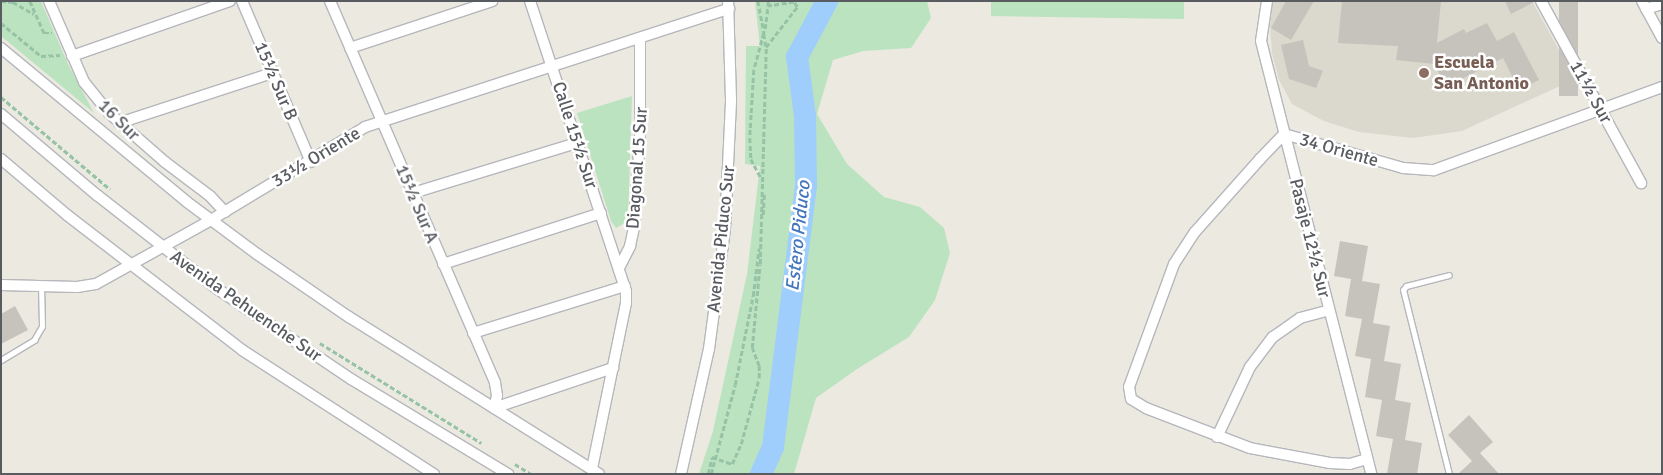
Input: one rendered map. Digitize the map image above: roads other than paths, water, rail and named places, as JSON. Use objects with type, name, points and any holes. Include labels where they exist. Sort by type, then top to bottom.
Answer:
[{"type":"street","name":"16 Sur","points":[[49,1],[84,82],[119,123],[165,162],[210,196],[225,212]]},
{"type":"street","points":[[72,56],[230,1]]},
{"type":"street","name":"15½ Sur B","points":[[242,1],[311,162]]},
{"type":"street","name":"15½ Sur A","points":[[330,1],[496,389],[494,408]]},
{"type":"street","points":[[350,48],[492,1]]},
{"type":"street","name":"Calle 15½ Sur","points":[[530,1],[619,268]]},
{"type":"street","name":"Pasaje 12½ Sur","points":[[1267,1],[1260,41],[1371,474]]},
{"type":"street","name":"11½ Sur","points":[[1541,1],[1641,183]]},
{"type":"street","points":[[1662,4],[1644,5],[1662,38]]},
{"type":"street","name":"33½ Oriente","points":[[1,285],[78,287],[96,284],[311,162],[355,132],[640,39],[728,5]]},
{"type":"street","name":"Avenida Piduco Sur","points":[[681,474],[709,349],[725,229],[731,100],[728,5]]},
{"type":"street","name":"Diagonal 15 Sur","points":[[619,268],[630,246],[634,226],[640,136],[640,39]]},
{"type":"street","points":[[1,48],[211,220],[349,317],[595,472],[626,303],[625,286],[619,268]]},
{"type":"street","points":[[119,123],[272,73]]},
{"type":"street","name":"34 Oriente","points":[[1217,437],[1146,408],[1131,399],[1130,387],[1174,264],[1196,232],[1260,158],[1284,134],[1403,168],[1425,171],[1443,168],[1662,87]]},
{"type":"street","name":"Avenida Pehuenche Sur","points":[[1,114],[162,247],[277,331],[351,379],[508,474]]},
{"type":"street","points":[[412,192],[577,143]]},
{"type":"street","name":"Avenida Pehuenche Sur","points":[[1,158],[67,215],[242,350],[434,474]]},
{"type":"street","points":[[443,264],[601,213]]},
{"type":"street","points":[[473,333],[625,286]]},
{"type":"street","points":[[1329,310],[1300,318],[1274,338],[1250,367],[1217,437],[1250,448],[1287,456],[1350,464],[1366,459]]},
{"type":"street","points":[[494,408],[613,368]]},
{"type":"lane","points":[[1449,275],[1406,286],[1403,290],[1449,474]]},
{"type":"lane","points":[[1,360],[34,340],[42,326],[41,286]]},
{"type":"waterway","name":"Estero Piduco","points":[[761,474],[773,447],[806,186],[805,116],[797,57],[827,1]]},
{"type":"place","name":"Escuela San Antonio","points":[[1424,73]]}]
